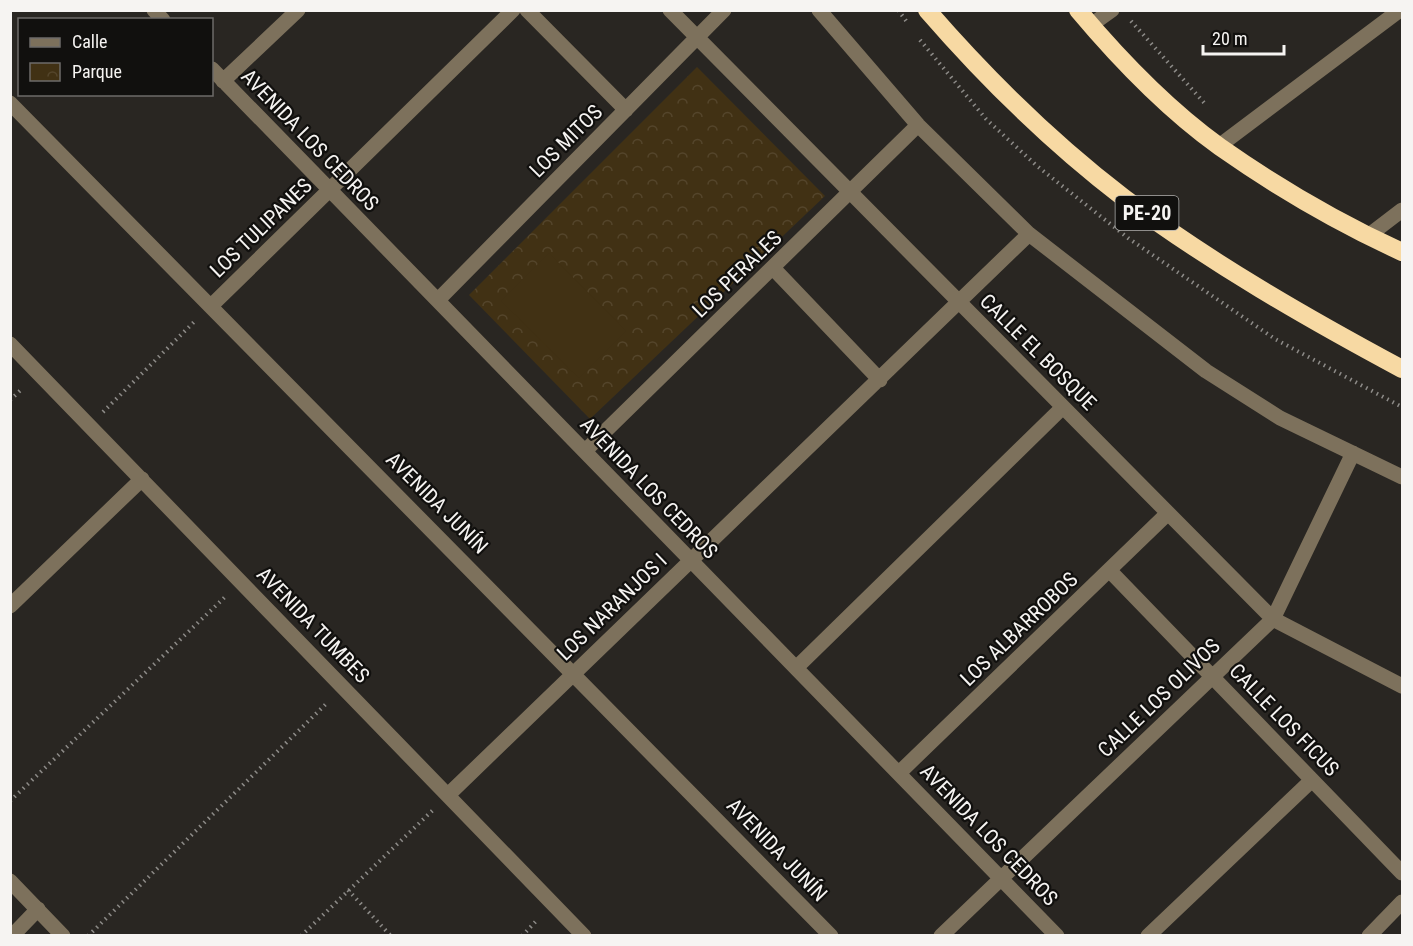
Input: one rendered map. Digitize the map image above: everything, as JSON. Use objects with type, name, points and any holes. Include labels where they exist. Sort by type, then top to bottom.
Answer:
[{"type":"highway","name":"PE-20","points":[[927,10],[965,54],[1042,130],[1124,197],[1212,258],[1309,318],[1402,369]]},
{"type":"highway","points":[[1078,10],[1155,93],[1219,146],[1290,192],[1368,236],[1402,252]]},
{"type":"street","points":[[223,81],[298,10]]},
{"type":"street","name":"LOS TULIPANES","points":[[212,305],[513,10]]},
{"type":"street","points":[[527,10],[626,110]]},
{"type":"street","name":"CALLE EL BOSQUE","points":[[670,10],[1273,619],[1402,686]]},
{"type":"street","name":"LOS MITOS","points":[[438,300],[724,10]]},
{"type":"street","points":[[819,10],[918,125],[1029,234],[1206,371],[1280,417],[1402,477]]},
{"type":"street","points":[[1091,26],[1112,10]]},
{"type":"street","points":[[1219,146],[1400,10]]},
{"type":"street","name":"AVENIDA LOS CEDROS","points":[[213,70],[1058,936]]},
{"type":"street","name":"AVENIDA JUNÍN","points":[[10,103],[212,305],[831,936]]},
{"type":"street","name":"LOS PERALES","points":[[585,451],[918,125]]},
{"type":"street","points":[[1368,236],[1402,210]]},
{"type":"street","name":"LOS NARANJOS I","points":[[448,795],[1029,234]]},
{"type":"street","points":[[773,268],[880,380]]},
{"type":"street","name":"AVENIDA TUMBES","points":[[10,344],[584,936]]},
{"type":"street","points":[[796,668],[1063,408]]},
{"type":"street","name":"CALLE LOS OLIVOS","points":[[940,936],[1273,619],[1353,453]]},
{"type":"street","points":[[10,606],[142,479]]},
{"type":"street","name":"LOS ALBARROBOS","points":[[899,773],[1168,513]]},
{"type":"street","name":"CALLE LOS FICUS","points":[[1110,571],[1402,873]]},
{"type":"street","points":[[1148,936],[1312,780]]},
{"type":"street","points":[[10,881],[63,936]]},
{"type":"street","points":[[1368,936],[1402,902]]},
{"type":"street","points":[[12,936],[38,909]]},
{"type":"path","points":[[1131,21],[1208,106]]},
{"type":"path","name":"LOS TULIPANES","points":[[90,425],[212,305]]},
{"type":"path","points":[[10,801],[242,582]]},
{"type":"path","points":[[88,936],[344,687]]},
{"type":"path","points":[[301,936],[448,795]]},
{"type":"path","points":[[348,890],[391,936]]},
{"type":"green space","points":[[697,67],[825,196],[590,419],[469,295]]},
{"type":"green space","points":[[549,253],[626,331],[579,378],[501,301]]}]
